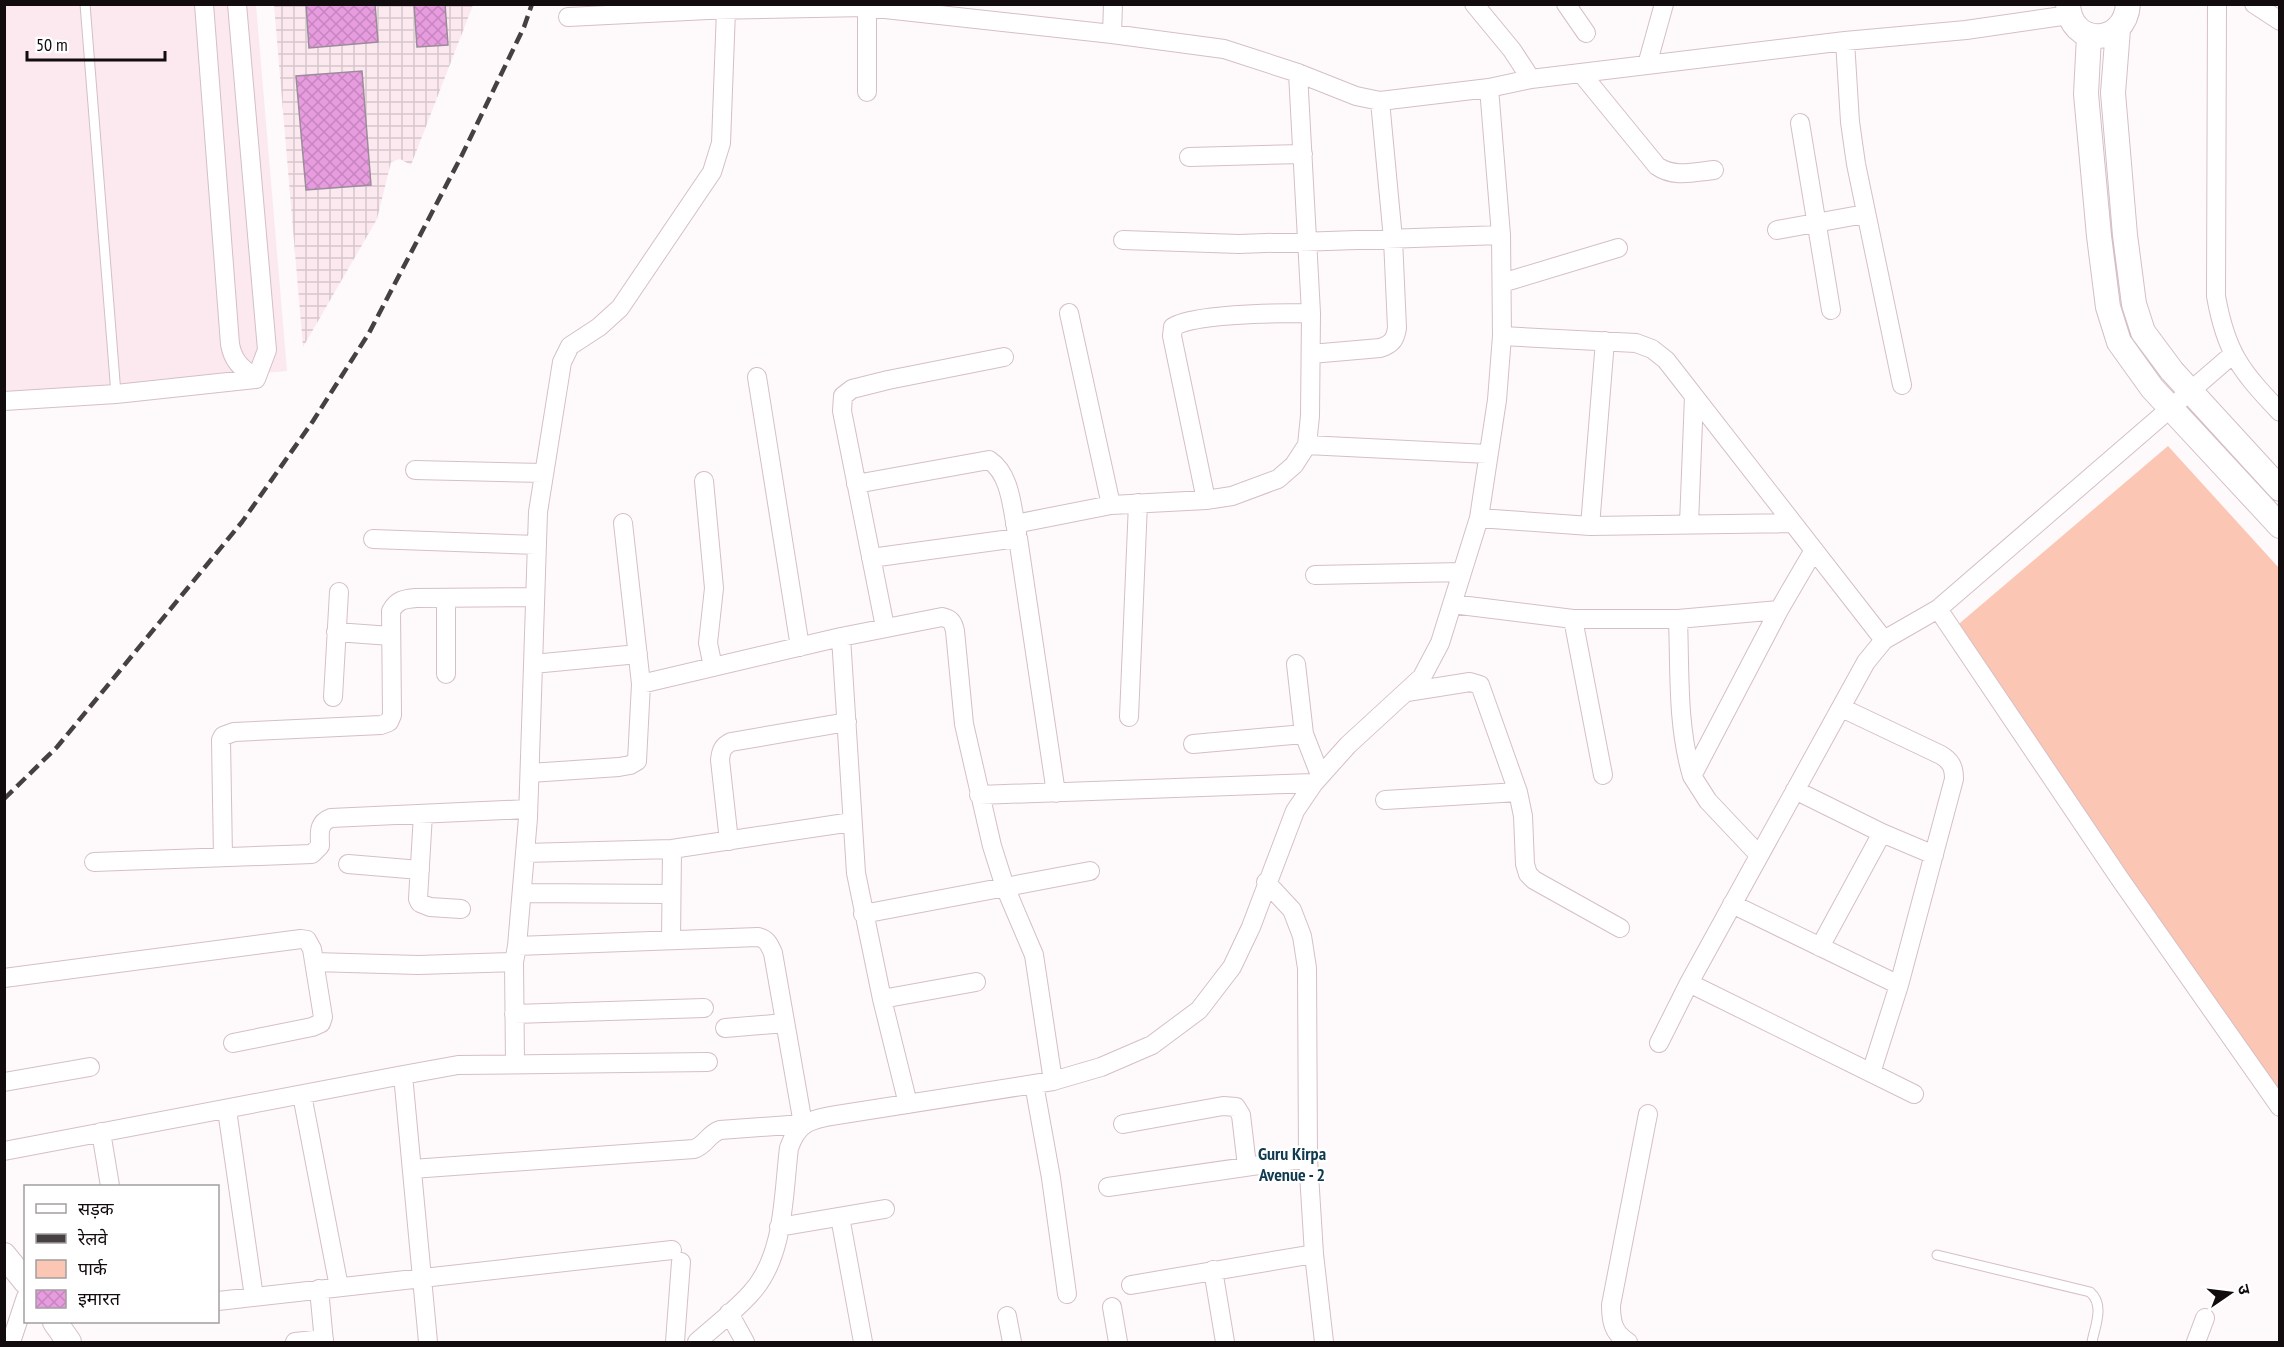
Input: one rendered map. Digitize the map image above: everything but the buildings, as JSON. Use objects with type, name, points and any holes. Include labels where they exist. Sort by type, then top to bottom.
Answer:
[{"type":"main road","points":[[2069,10],[2073,24],[2089,36],[2099,37],[2109,35],[2118,29],[2124,22],[2128,4]]},
{"type":"main road","points":[[2118,29],[2113,93],[2125,235],[2134,304],[2143,332],[2172,371],[2280,489]]},
{"type":"main road","points":[[2089,36],[2086,94],[2099,236],[2108,307],[2119,342],[2152,388],[2280,526]]},
{"type":"main road","points":[[4,1255],[24,1280]]},
{"type":"street","points":[[204,4],[230,344],[232,356],[238,365],[256,379]]},
{"type":"street","points":[[237,4],[267,350],[256,379]]},
{"type":"street","points":[[1112,34],[1113,4]]},
{"type":"street","points":[[1474,4],[1512,50],[1531,79]]},
{"type":"street","points":[[1566,4],[1586,33]]},
{"type":"street","points":[[1647,65],[1664,4]]},
{"type":"street","points":[[2217,4],[2216,296],[2221,327],[2232,355],[2250,380],[2280,412]]},
{"type":"street","points":[[2254,4],[2280,21]]},
{"type":"street","points":[[867,6],[867,92]]},
{"type":"street","points":[[568,17],[867,6],[1224,49],[1298,73],[1356,96],[1380,101],[1489,88],[1531,79],[1845,41],[1966,30],[2069,10]]},
{"type":"street","points":[[515,1064],[515,954],[522,894],[530,773],[538,512],[565,353],[570,346],[599,327],[620,308],[703,186],[718,159],[721,143],[726,10]]},
{"type":"street","points":[[1845,41],[1850,122],[1865,214],[1902,385]]},
{"type":"street","points":[[871,558],[1017,531],[1111,505],[1206,500],[1232,496],[1278,479],[1294,465],[1307,445],[1311,416],[1311,313],[1298,73]]},
{"type":"street","points":[[1581,73],[1657,166],[1666,173],[1714,170]]},
{"type":"street","points":[[412,1169],[694,1149],[701,1147],[710,1135],[720,1130],[803,1124],[818,1118],[1053,1081],[1101,1067],[1152,1045],[1198,1010],[1232,967],[1251,927],[1266,882],[1295,811],[1317,779],[1348,745],[1422,677],[1440,643],[1479,518],[1497,400],[1502,336],[1501,235],[1489,88]]},
{"type":"street","points":[[1311,354],[1380,348],[1390,345],[1395,339],[1397,328],[1393,239],[1380,101]]},
{"type":"street","points":[[1800,123],[1831,310]]},
{"type":"street","points":[[1189,157],[1302,154]]},
{"type":"street","points":[[1777,230],[1865,214]]},
{"type":"street","points":[[1123,240],[1239,244],[1501,235]]},
{"type":"street","points":[[1502,283],[1618,248]]},
{"type":"street","points":[[1069,313],[1111,505]]},
{"type":"street","points":[[1206,500],[1172,336],[1173,327],[1191,321],[1227,316],[1311,313]]},
{"type":"street","points":[[1502,336],[1636,343],[1652,349],[1666,360],[1884,640]]},
{"type":"street","points":[[1590,526],[1605,341]]},
{"type":"street","points":[[1659,1043],[1689,983],[1866,662],[1884,640],[1938,609],[2232,355]]},
{"type":"street","points":[[885,627],[842,411],[843,396],[852,389],[888,380],[1004,357]]},
{"type":"street","points":[[757,377],[800,646]]},
{"type":"street","points":[[4,401],[256,379]]},
{"type":"street","points":[[1689,524],[1694,396]]},
{"type":"street","points":[[1307,445],[1488,454]]},
{"type":"street","points":[[856,484],[989,460],[998,466],[1004,476],[1017,531],[1056,793]]},
{"type":"street","points":[[415,470],[544,473]]},
{"type":"street","points":[[704,481],[714,588],[708,643],[713,667]]},
{"type":"street","points":[[1129,717],[1138,503]]},
{"type":"street","points":[[1479,518],[1590,526],[1793,523]]},
{"type":"street","points":[[530,773],[619,767],[630,765],[637,760],[641,684],[623,523]]},
{"type":"street","points":[[373,539],[537,545]]},
{"type":"street","points":[[1692,776],[1779,610],[1814,550]]},
{"type":"street","points":[[1316,575],[1462,572]]},
{"type":"street","points":[[333,697],[339,592]]},
{"type":"street","points":[[223,857],[221,740],[223,736],[234,732],[381,725],[389,722],[392,715],[391,611],[396,603],[404,599],[535,597]]},
{"type":"street","points":[[446,598],[446,674]]},
{"type":"street","points":[[1452,604],[1573,620],[1678,619],[1779,610]]},
{"type":"street","points":[[1938,609],[2120,879],[2280,1107]]},
{"type":"street","points":[[641,684],[885,627],[942,617],[949,618],[953,623],[964,724],[979,795],[1005,887],[1034,955],[1053,1081]]},
{"type":"street","points":[[1678,619],[1681,721],[1685,753],[1692,776],[1708,801],[1759,855]]},
{"type":"street","points":[[1573,620],[1603,775]]},
{"type":"street","points":[[336,632],[391,636]]},
{"type":"street","points":[[842,637],[856,873],[882,999],[908,1104]]},
{"type":"street","points":[[533,664],[638,654]]},
{"type":"street","points":[[1296,664],[1304,734],[1317,779]]},
{"type":"street","points":[[1407,692],[1470,682],[1480,686],[1518,792],[1523,816],[1525,864],[1528,874],[1534,880],[1620,927]]},
{"type":"street","points":[[1842,708],[1949,760],[1954,768],[1954,779],[1899,985],[1871,1073]]},
{"type":"street","points":[[729,841],[720,760],[721,750],[725,745],[731,742],[847,722]]},
{"type":"street","points":[[1193,744],[1304,734]]},
{"type":"street","points":[[979,795],[1317,779]]},
{"type":"street","points":[[1795,790],[1882,833],[1934,855]]},
{"type":"street","points":[[1385,800],[1518,792]]},
{"type":"street","points":[[94,862],[312,854],[320,846],[320,825],[324,820],[331,818],[528,809]]},
{"type":"street","points":[[423,814],[420,903],[430,907],[461,909]]},
{"type":"street","points":[[525,853],[672,849],[852,822]]},
{"type":"street","points":[[1820,947],[1882,833]]},
{"type":"street","points":[[671,940],[672,849]]},
{"type":"street","points":[[348,864],[420,870]]},
{"type":"street","points":[[863,914],[1090,871]]},
{"type":"street","points":[[1266,882],[1292,910],[1302,936],[1305,957],[1308,1158],[1314,1254],[1323,1342]]},
{"type":"street","points":[[522,894],[671,894]]},
{"type":"street","points":[[1732,904],[1899,985]]},
{"type":"street","points":[[314,962],[418,965],[671,940],[758,937],[765,939],[772,953],[803,1124],[793,1136],[789,1148],[779,1227],[769,1265],[752,1292],[697,1342]]},
{"type":"street","points":[[4,978],[307,940],[310,943],[314,962],[323,1017],[321,1023],[312,1027],[233,1043]]},
{"type":"street","points":[[882,999],[976,982]]},
{"type":"street","points":[[1689,983],[1914,1094]]},
{"type":"street","points":[[514,1014],[704,1008]]},
{"type":"street","points":[[725,1028],[785,1023]]},
{"type":"street","points":[[4,1151],[458,1065],[708,1062]]},
{"type":"street","points":[[4,1082],[90,1067]]},
{"type":"street","points":[[403,1075],[428,1342]]},
{"type":"street","points":[[1034,1084],[1051,1178],[1067,1294]]},
{"type":"street","points":[[302,1095],[339,1287]]},
{"type":"street","points":[[1123,1124],[1223,1106],[1236,1107],[1241,1115],[1247,1166]]},
{"type":"street","points":[[227,1110],[254,1297]]},
{"type":"street","points":[[1628,1342],[1619,1337],[1611,1322],[1611,1305],[1648,1114]]},
{"type":"street","points":[[101,1131],[110,1185]]},
{"type":"street","points":[[1108,1187],[1308,1158]]},
{"type":"street","points":[[779,1227],[885,1209]]},
{"type":"street","points":[[840,1217],[859,1342]]},
{"type":"street","points":[[1131,1285],[1314,1254]]},
{"type":"street","points":[[219,1302],[319,1289],[676,1256],[675,1342]]},
{"type":"street","points":[[1213,1270],[1225,1342]]},
{"type":"street","points":[[295,1342],[324,1341],[319,1289]]},
{"type":"street","points":[[11,1342],[24,1303]]},
{"type":"street","points":[[1112,1307],[1118,1342]]},
{"type":"street","points":[[729,1313],[745,1342]]},
{"type":"street","points":[[1007,1316],[1012,1342]]},
{"type":"street","points":[[2196,1342],[2205,1318]]},
{"type":"lane","points":[[86,4],[116,393]]},
{"type":"lane","points":[[1937,1255],[2090,1292],[2096,1297],[2099,1305],[2092,1342]]},
{"type":"shaded area","points":[[5,5],[256,5],[287,371],[5,394]]},
{"type":"shaded area","points":[[274,5],[473,5],[411,165],[400,159],[391,162],[377,219],[303,347]]},
{"type":"green space","points":[[2168,446],[2279,568],[2279,1099],[1947,634]]},
{"type":"railway","points":[[4,799],[57,747],[242,522],[313,421],[369,333],[462,155],[524,27],[532,4]]},
{"type":"district","name":"Guru Kirpa Avenue - 2","points":[[1292,1164]]}]
